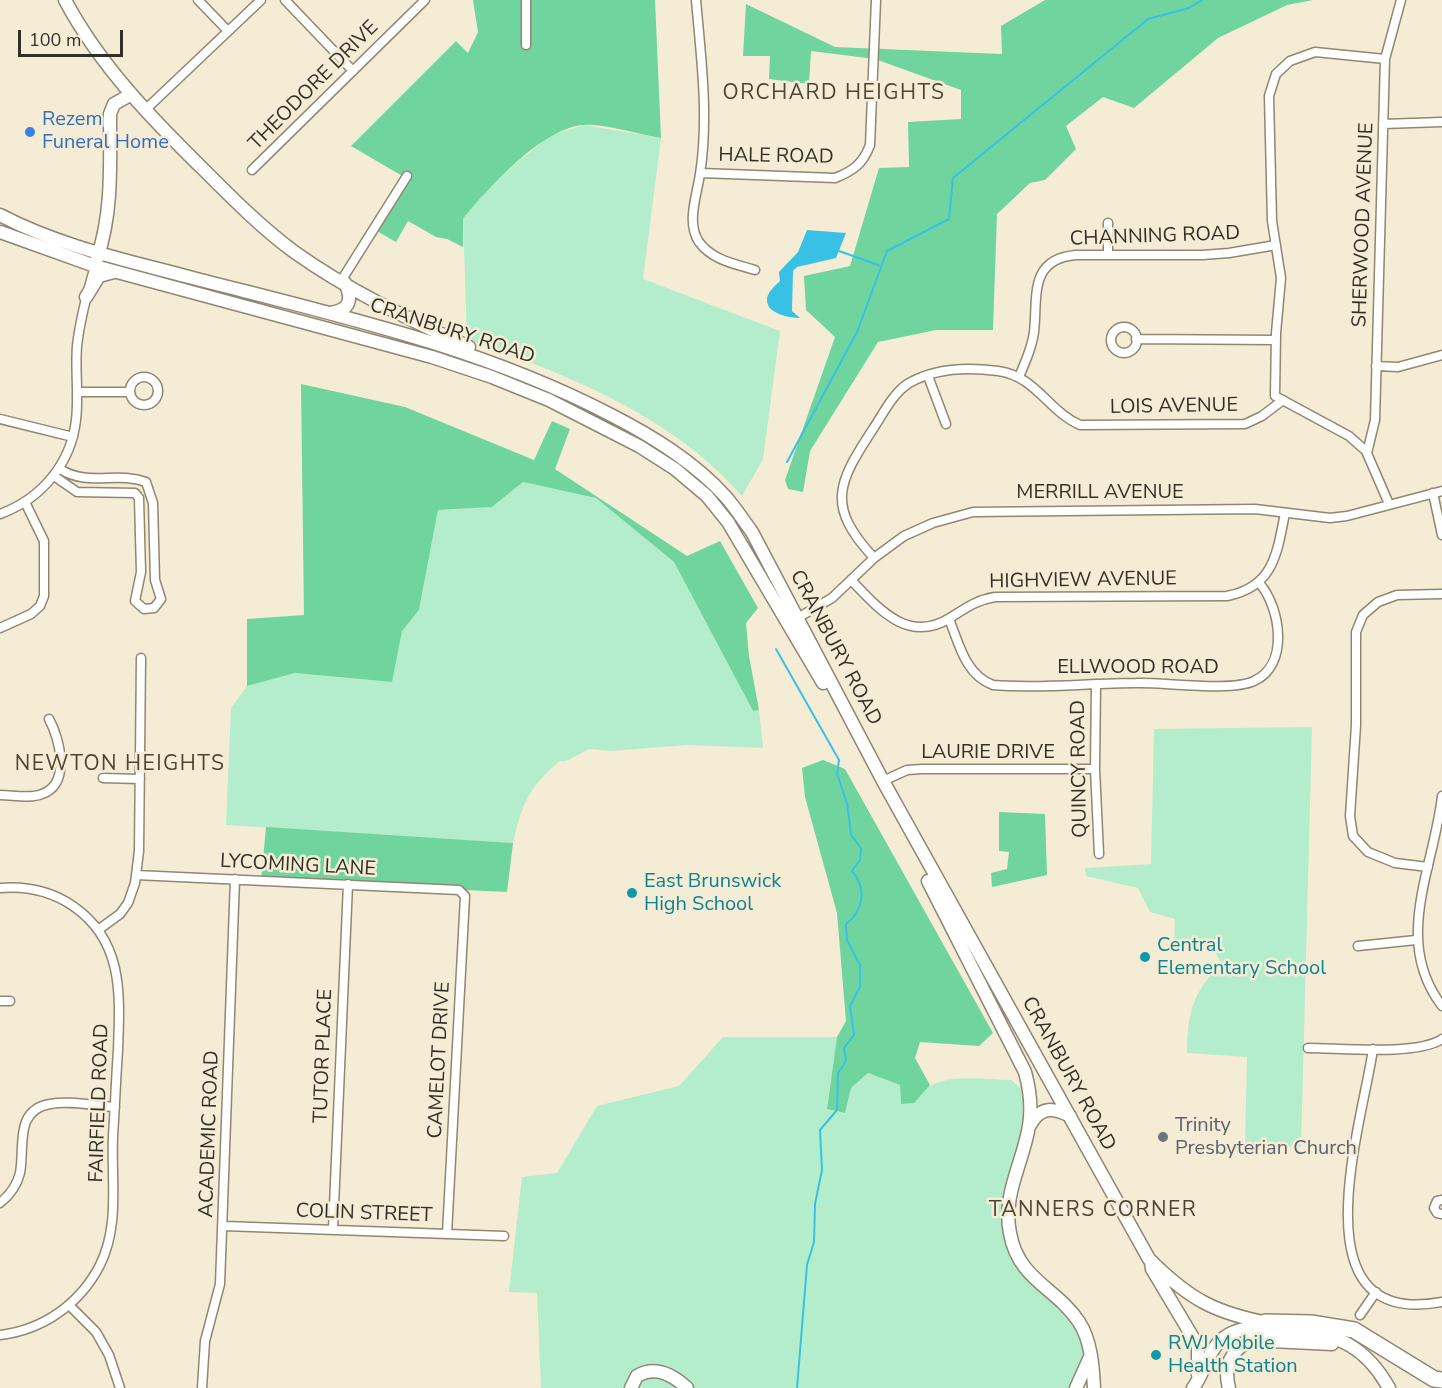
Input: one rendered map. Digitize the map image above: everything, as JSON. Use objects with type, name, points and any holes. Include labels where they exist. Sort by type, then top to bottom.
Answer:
[{"type":"highway","points":[[1265,1322],[1311,1323],[1354,1330],[1434,1378],[1442,1380]]},
{"type":"main road","points":[[65,0],[130,95],[144,111],[232,198],[293,251],[379,303],[518,371]]},
{"type":"main road","points":[[97,260],[105,236],[110,204],[110,114],[114,104],[130,95]]},
{"type":"main road","name":"CRANBURY ROAD","points":[[0,215],[97,260],[116,272],[432,357],[549,400],[639,446],[675,469],[707,496],[728,522],[793,620],[1151,1262],[1191,1297],[1225,1314],[1322,1333],[1344,1340],[1366,1356],[1389,1388]]},
{"type":"main road","name":"CRANBURY ROAD","points":[[0,232],[97,260],[327,313],[518,371],[645,433],[693,467],[726,496],[752,532],[793,620],[969,957],[1025,1072],[1031,1104],[1030,1125],[1012,1183],[1007,1210],[1010,1235],[1021,1263],[1039,1286],[1064,1304],[1080,1323],[1091,1353],[1094,1388]]},
{"type":"main road","points":[[86,297],[99,276],[116,272]]},
{"type":"main road","points":[[327,313],[346,309],[350,303],[350,294],[343,282]]},
{"type":"main road","points":[[379,303],[391,315],[401,334],[413,346],[432,357]]},
{"type":"main road","points":[[1030,1125],[1042,1110],[1050,1109],[1070,1116]]},
{"type":"main road","points":[[1151,1262],[1152,1269],[1198,1346],[1200,1363],[1195,1385]]},
{"type":"main road","points":[[1195,1385],[1213,1349],[1226,1337],[1238,1330],[1264,1328],[1332,1344],[1364,1362],[1381,1388]]},
{"type":"main road","points":[[1229,1388],[1226,1376],[1227,1364],[1239,1346],[1251,1340],[1332,1344]]},
{"type":"main road","points":[[1076,1388],[1087,1368],[1091,1353]]},
{"type":"main road","points":[[631,1388],[637,1376],[648,1372],[667,1374],[687,1388]]},
{"type":"street","points":[[198,0],[228,31]]},
{"type":"street","points":[[144,111],[261,0]]},
{"type":"street","points":[[285,0],[353,71]]},
{"type":"street","name":"THEODORE DRIVE","points":[[252,170],[425,0]]},
{"type":"street","points":[[526,0],[526,45]]},
{"type":"street","points":[[696,0],[703,90],[701,173],[692,214],[698,240],[715,257],[755,270]]},
{"type":"street","name":"HALE ROAD","points":[[701,173],[835,178],[852,172],[865,158],[870,145],[876,0]]},
{"type":"street","name":"SHERWOOD AVENUE","points":[[1367,453],[1375,420],[1385,59],[1401,0]]},
{"type":"street","points":[[1385,59],[1315,52],[1290,61],[1276,74],[1269,96],[1272,221],[1281,278],[1276,340],[1275,396],[1349,436],[1367,453],[1389,504]]},
{"type":"street","points":[[1383,124],[1442,122]]},
{"type":"street","points":[[343,282],[407,176]]},
{"type":"street","points":[[1108,223],[1108,255]]},
{"type":"street","name":"CHANNING ROAD","points":[[1019,377],[1032,346],[1036,289],[1041,274],[1052,262],[1068,255],[1229,254],[1275,245]]},
{"type":"street","points":[[0,514],[24,502],[57,472],[73,437],[80,321],[97,260]]},
{"type":"street","points":[[1136,339],[1276,340]]},
{"type":"street","points":[[1376,366],[1398,367],[1442,355]]},
{"type":"street","name":"LOIS AVENUE","points":[[874,558],[848,527],[843,505],[846,477],[851,464],[891,401],[907,384],[958,369],[996,371],[1019,377],[1039,390],[1061,414],[1080,424],[1245,424],[1262,416],[1283,400]]},
{"type":"street","points":[[928,376],[946,424]]},
{"type":"street","points":[[77,392],[130,392]]},
{"type":"street","points":[[0,419],[73,437]]},
{"type":"street","points":[[57,472],[78,479],[136,478],[146,482],[153,503],[155,580],[161,599],[159,605],[149,610],[138,606],[135,601],[141,572],[141,508],[138,496],[135,493],[123,491],[77,492],[57,472]]},
{"type":"street","points":[[138,496],[148,486]]},
{"type":"street","points":[[1438,492],[1442,535]]},
{"type":"street","name":"MERRILL AVENUE","points":[[793,620],[832,598],[874,558],[904,536],[933,523],[986,510],[1255,509],[1310,517],[1347,516],[1438,492]]},
{"type":"street","points":[[0,628],[36,610],[44,596],[44,541],[24,502]]},
{"type":"street","points":[[1260,584],[1276,555],[1285,513]]},
{"type":"street","name":"HIGHVIEW AVENUE","points":[[852,581],[882,612],[896,621],[927,626],[949,619],[966,605],[995,597],[1227,596],[1239,594],[1260,584]]},
{"type":"street","name":"ELLWOOD ROAD","points":[[949,619],[969,667],[987,682],[1001,685],[1239,686],[1261,677],[1270,667],[1276,652],[1276,618],[1273,603],[1260,584]]},
{"type":"street","points":[[1428,867],[1395,863],[1368,852],[1353,836],[1350,816],[1356,725],[1356,632],[1363,615],[1378,602],[1397,595],[1442,594]]},
{"type":"street","points":[[98,930],[110,923],[124,908],[133,890],[136,874],[139,851],[141,658]]},
{"type":"street","name":"QUINCY ROAD","points":[[1096,684],[1095,769],[1099,854]]},
{"type":"street","points":[[0,795],[39,795],[49,791],[57,782],[60,772],[57,734],[49,719]]},
{"type":"street","name":"LAURIE DRIVE","points":[[883,781],[907,770],[922,769],[1095,769]]},
{"type":"street","points":[[103,778],[140,779]]},
{"type":"street","points":[[1442,796],[1440,824],[1419,898],[1416,940],[1422,971],[1433,994],[1442,1006]]},
{"type":"street","name":"LYCOMING LANE","points":[[136,874],[459,890]]},
{"type":"street","name":"ACADEMIC ROAD","points":[[202,1388],[205,1341],[220,1284],[224,1226],[235,879]]},
{"type":"street","name":"TUTOR PLACE","points":[[333,1229],[348,885]]},
{"type":"street","name":"FAIRFIELD ROAD","points":[[0,888],[26,888],[58,898],[78,910],[98,930],[112,954],[120,987],[113,1211],[110,1238],[95,1275],[69,1305],[34,1327],[0,1335]]},
{"type":"street","name":"CAMELOT DRIVE","points":[[447,1234],[465,896],[459,890]]},
{"type":"street","points":[[1358,946],[1416,940]]},
{"type":"street","points":[[1308,1048],[1423,1048],[1442,1039]]},
{"type":"street","points":[[1373,1049],[1350,1161],[1348,1233],[1355,1264],[1376,1292],[1402,1304],[1421,1305],[1442,1302]]},
{"type":"street","points":[[0,1203],[10,1193],[19,1175],[21,1134],[31,1114],[50,1104],[115,1107]]},
{"type":"street","points":[[1442,1200],[1437,1201],[1434,1208],[1437,1213],[1442,1214]]},
{"type":"street","name":"COLIN STREET","points":[[224,1226],[504,1236]]},
{"type":"street","points":[[1360,1315],[1376,1292]]},
{"type":"street","points":[[69,1305],[96,1332],[109,1355],[120,1388]]},
{"type":"green space","points":[[473,0],[655,0],[661,138],[592,125],[568,128],[534,148],[473,206],[463,219],[463,247],[447,239],[436,237],[408,221],[396,242],[375,230],[404,177],[351,146],[456,41],[468,53],[478,32]]},
{"type":"green space","points":[[1045,0],[1313,0],[1287,5],[1218,38],[1134,108],[1103,97],[1066,126],[1076,149],[1045,180],[1030,183],[997,214],[993,330],[936,330],[878,342],[810,451],[803,492],[788,489],[785,480],[835,337],[806,310],[804,276],[850,266],[879,168],[909,167],[908,122],[961,119],[961,90],[875,59],[811,51],[809,84],[769,79],[770,56],[743,56],[746,4],[835,47],[1002,54],[1001,26]]},
{"type":"green space","points":[[584,125],[661,138],[643,279],[780,331],[763,459],[742,496],[714,468],[651,420],[579,383],[467,340],[463,219],[492,183],[551,135]]},
{"type":"green space","points":[[301,384],[405,407],[534,460],[552,421],[570,429],[555,469],[687,556],[720,541],[758,608],[746,623],[749,656],[759,710],[753,711],[674,562],[596,498],[523,482],[492,507],[438,510],[419,610],[402,631],[392,682],[295,673],[247,686],[247,619],[304,615]]},
{"type":"green space","points":[[523,482],[596,498],[674,562],[753,711],[759,710],[763,748],[686,745],[612,751],[589,749],[566,761],[560,761],[541,779],[524,806],[513,843],[226,825],[231,708],[247,686],[295,673],[391,682],[402,631],[419,610],[438,510],[492,507]]},
{"type":"green space","points":[[1312,727],[1301,1147],[1245,1147],[1247,1057],[1187,1053],[1189,1025],[1194,1004],[1211,974],[1221,963],[1213,949],[1174,942],[1175,919],[1150,912],[1138,888],[1086,876],[1085,868],[1151,864],[1154,729]]},
{"type":"green space","points":[[823,760],[845,769],[993,1033],[979,1046],[920,1042],[915,1058],[930,1085],[914,1103],[901,1104],[900,1085],[868,1073],[851,1088],[845,1113],[827,1109],[837,1037],[846,1021],[837,913],[805,797],[802,768]]},
{"type":"green space","points":[[999,812],[1045,814],[1047,875],[992,887],[991,873],[1007,869],[1009,852],[999,851]]},
{"type":"green space","points":[[266,827],[513,843],[507,892],[261,880]]},
{"type":"green space","points":[[723,1037],[837,1037],[827,1109],[845,1113],[851,1088],[868,1073],[900,1085],[901,1104],[912,1101],[927,1088],[941,1082],[971,1078],[1012,1080],[1023,1091],[1024,1118],[1019,1146],[1006,1184],[1002,1209],[1006,1246],[1032,1286],[1062,1309],[1076,1327],[1087,1354],[1079,1377],[1067,1388],[541,1388],[537,1293],[509,1292],[522,1177],[557,1173],[597,1106],[679,1086]]},
{"type":"water","points":[[807,230],[846,233],[836,258],[797,267],[793,271],[792,311],[800,318],[785,316],[771,309],[767,298],[780,281],[779,272],[798,252]]},
{"type":"waterway","points":[[787,462],[857,332],[887,251],[949,219],[953,178],[1148,19],[1189,8],[1202,0]]},
{"type":"waterway","points":[[839,251],[881,266]]},
{"type":"waterway","points":[[776,649],[839,760],[837,774],[847,803],[851,835],[861,848],[860,860],[852,871],[860,885],[860,906],[846,924],[847,940],[860,965],[860,987],[850,1006],[854,1035],[844,1048],[846,1061],[838,1073],[837,1110],[820,1130],[822,1170],[815,1204],[814,1242],[807,1265],[797,1388]]},
{"type":"place","name":"Rezem Funeral Home","points":[[30,132]]},
{"type":"place","name":"East Brunswick High School","points":[[632,893]]},
{"type":"place","name":"Central Elementary School","points":[[1145,957]]},
{"type":"place","name":"Trinity Presbyterian Church","points":[[1163,1137]]},
{"type":"place","name":"RWJ Mobile Health Station","points":[[1156,1355]]},
{"type":"district","name":"ORCHARD HEIGHTS","points":[[834,94]]},
{"type":"district","name":"NEWTON HEIGHTS","points":[[120,765]]},
{"type":"district","name":"TANNERS CORNER","points":[[1093,1211]]}]
